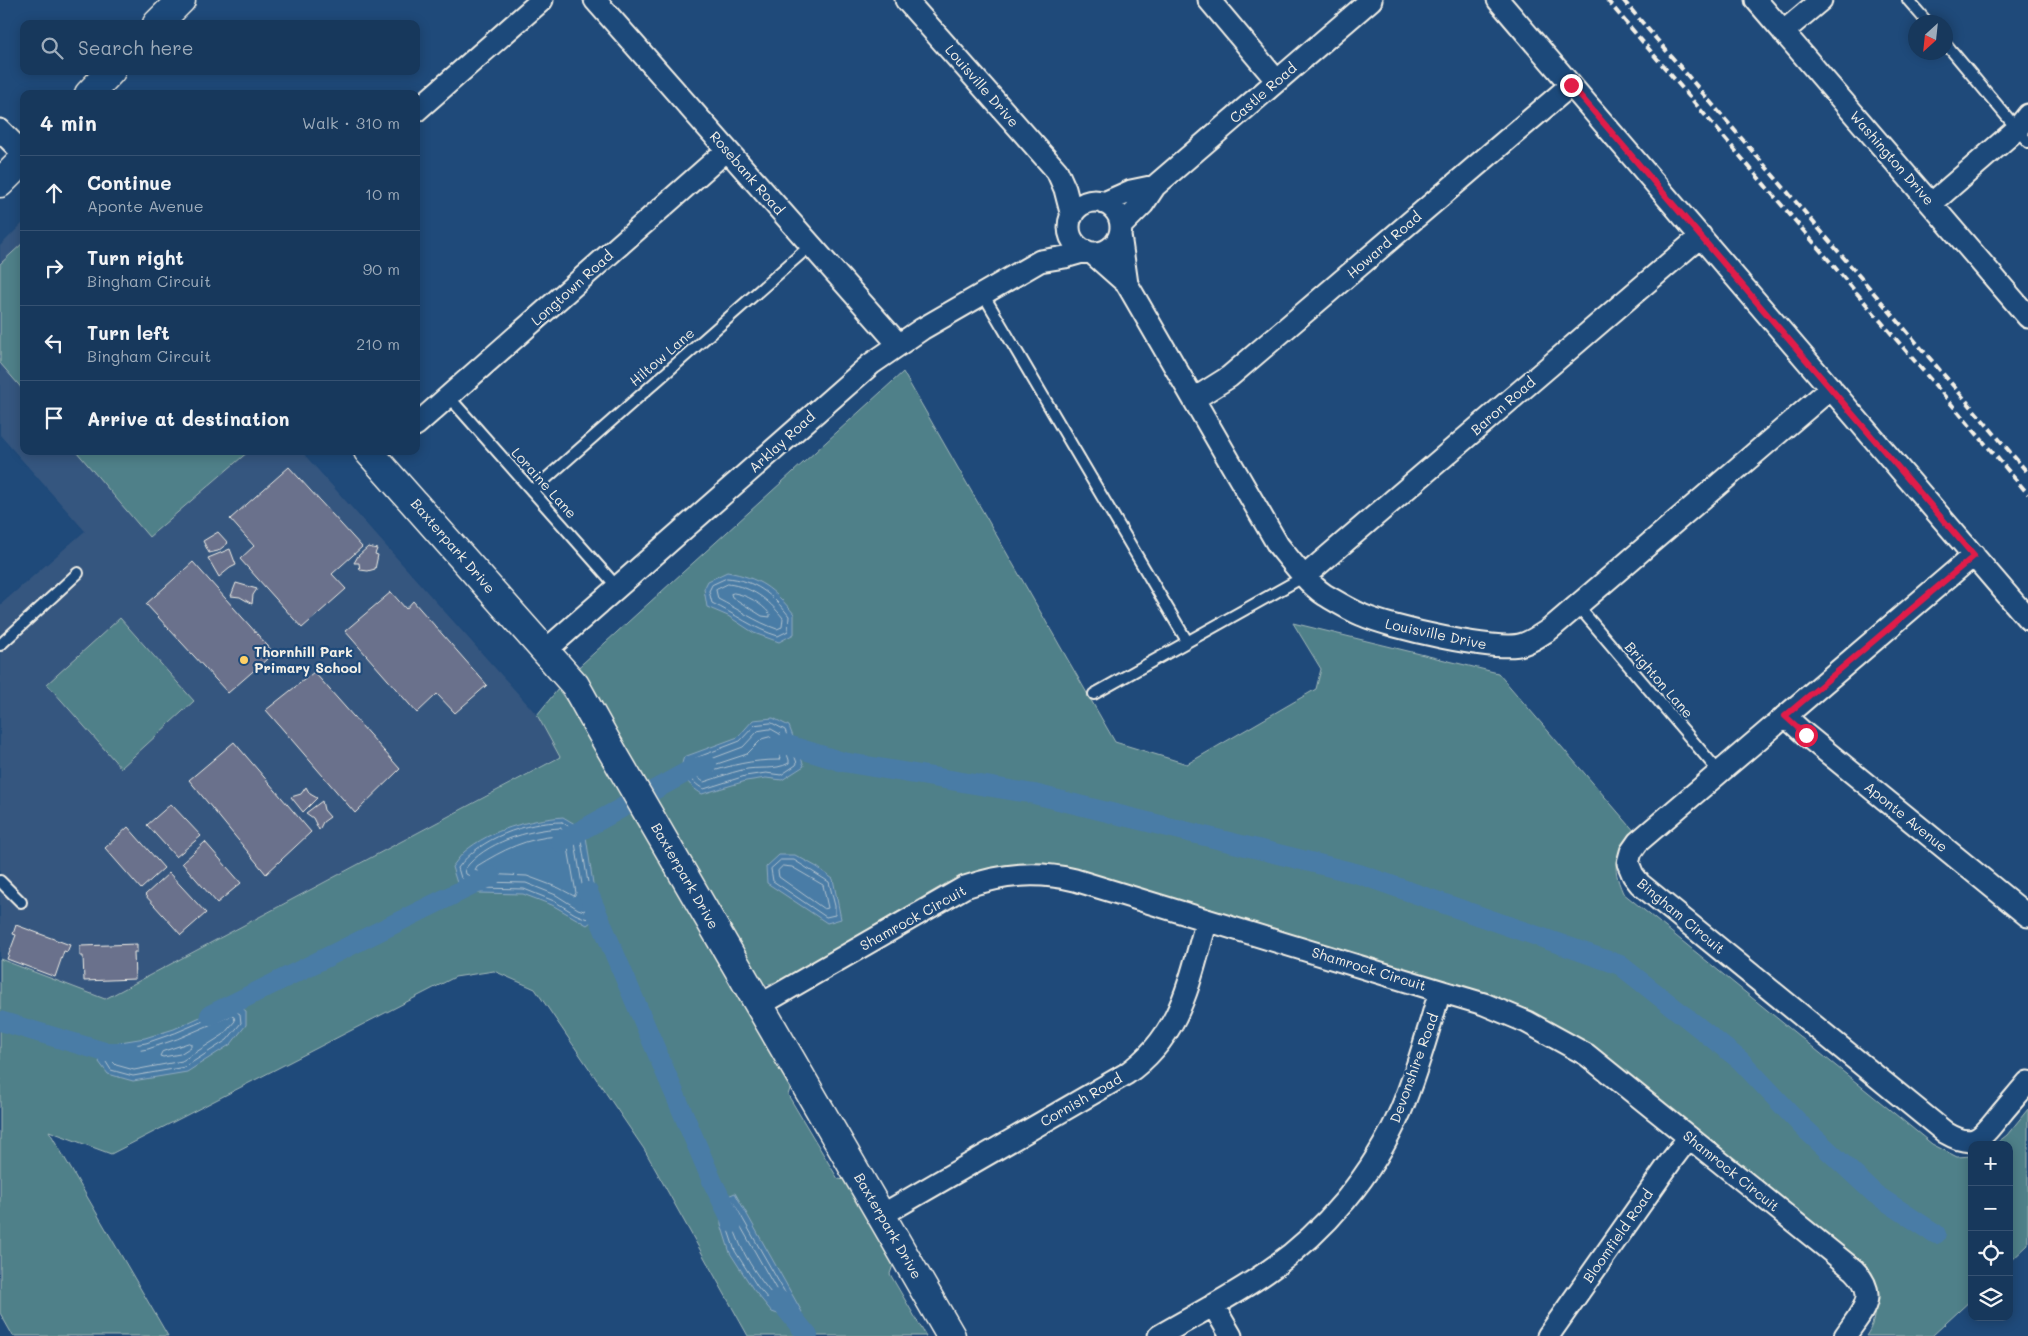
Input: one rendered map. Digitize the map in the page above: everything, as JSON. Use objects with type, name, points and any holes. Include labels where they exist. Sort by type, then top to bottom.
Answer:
[{"type":"street","points":[[420,107],[542,0]]},
{"type":"street","name":"Rosebank Road","points":[[595,0],[899,345]]},
{"type":"street","name":"Louisville Drive","points":[[906,0],[1057,171],[1101,202]]},
{"type":"street","points":[[1209,0],[1277,81]]},
{"type":"street","name":"Castle Road","points":[[1121,230],[1143,204],[1155,186],[1372,0]]},
{"type":"street","points":[[1498,0],[1831,388],[1859,424],[2028,619]]},
{"type":"street","name":"Washington Drive","points":[[1756,0],[2028,317]]},
{"type":"street","points":[[1783,32],[1821,0]]},
{"type":"street","points":[[93,90],[107,75]]},
{"type":"street","name":"Howard Road","points":[[1194,399],[1229,377],[1571,85]]},
{"type":"street","points":[[1931,204],[2024,128]]},
{"type":"street","points":[[0,130],[20,150]]},
{"type":"street","name":"Longtown Road","points":[[420,422],[727,150]]},
{"type":"street","points":[[0,183],[20,163]]},
{"type":"street","name":"Louisville Drive","points":[[1057,171],[1065,188],[1071,222]]},
{"type":"street","name":"Castle Road","points":[[1101,202],[1131,191],[1155,186]]},
{"type":"street","points":[[1089,202],[1101,202],[1114,210],[1119,217],[1121,230],[1116,243],[1109,249],[1101,253],[1089,252],[1076,245],[1071,237],[1071,222],[1081,206],[1089,202]]},
{"type":"street","name":"Arklay Road","points":[[545,651],[871,364],[899,345],[1040,261],[1071,222]]},
{"type":"street","name":"Louisville Drive","points":[[1121,230],[1127,284]]},
{"type":"street","name":"Baron Road","points":[[1304,576],[1700,236]]},
{"type":"street","name":"Louisville Drive","points":[[1089,252],[1127,284],[1278,545],[1304,576],[1324,594],[1362,615],[1384,623],[1488,646],[1507,647],[1523,645],[1550,629],[1831,388]]},
{"type":"street","name":"Arklay Road","points":[[1040,261],[1065,258],[1089,252]]},
{"type":"street","name":"Baxterpark Drive","points":[[377,455],[575,685],[951,1336]]},
{"type":"street","name":"Bingham Circuit","points":[[1974,556],[1638,842],[1631,852],[1628,864],[1640,884],[1939,1127],[1959,1141],[1971,1141],[1983,1136],[2028,1082]]},
{"type":"street","name":"Aponte Avenue","points":[[1785,716],[2028,916]]},
{"type":"street","name":"Shamrock Circuit","points":[[760,1005],[950,895],[966,887],[1000,877],[1036,874],[1056,876],[1208,920],[1503,1011],[1570,1044],[1603,1067],[1863,1279],[1868,1291],[1867,1303],[1845,1336]]},
{"type":"street","name":"Cornish Road","points":[[882,1215],[1126,1074],[1147,1058],[1165,1037],[1180,1010],[1208,920]]},
{"type":"street","name":"Devonshire Road","points":[[1159,1336],[1261,1276],[1306,1242],[1337,1210],[1367,1172],[1388,1136],[1408,1092],[1440,991]]},
{"type":"street","name":"Bloomfield Road","points":[[1548,1336],[1689,1137]]},
{"type":"street","points":[[1213,1305],[1231,1336]]},
{"type":"lane","points":[[1908,0],[1921,15]]},
{"type":"lane","points":[[1953,52],[2024,128]]},
{"type":"lane","name":"Hiltow Lane","points":[[532,490],[811,245]]},
{"type":"lane","points":[[983,294],[1187,641]]},
{"type":"lane","name":"Loraine Lane","points":[[449,397],[618,588]]},
{"type":"lane","points":[[0,645],[78,573]]},
{"type":"lane","points":[[1094,694],[1304,576]]},
{"type":"lane","name":"Brighton Lane","points":[[1577,605],[1720,772]]},
{"type":"lane","points":[[0,881],[21,902]]},
{"type":"shaded area","name":"Thornhill Park Primary School","points":[[20,226],[20,455],[305,455],[537,715],[560,756],[105,999],[0,959],[0,605],[85,531],[0,435],[0,246]]},
{"type":"green space","points":[[20,246],[20,386],[0,363],[0,264]]},
{"type":"green space","points":[[903,372],[1115,742],[1187,764],[1316,689],[1321,669],[1293,623],[1498,673],[1636,833],[1624,848],[1617,861],[1617,874],[1623,893],[1932,1144],[1957,1157],[1968,1156],[1968,1303],[1932,1336],[1866,1336],[1874,1317],[1875,1303],[1872,1282],[1549,1023],[1500,998],[1397,971],[1067,870],[980,872],[947,883],[781,980],[766,985],[752,977],[572,673]]},
{"type":"green space","points":[[79,455],[244,455],[149,537]]},
{"type":"green space","points":[[120,618],[194,701],[121,768],[47,684]]},
{"type":"green space","points":[[558,689],[575,713],[791,1086],[788,1095],[838,1179],[845,1180],[893,1265],[890,1274],[926,1336],[748,1336],[644,1149],[535,989],[494,971],[455,977],[111,1154],[49,1131],[168,1336],[13,1336],[0,1313],[0,959],[105,999],[560,757],[537,715]]},
{"type":"green space","points":[[2028,1109],[2028,1245],[2013,1259],[2013,1141],[1999,1141],[2007,1135]]},
{"type":"water","points":[[727,572],[757,581],[779,597],[794,614],[794,634],[779,642],[754,633],[728,616],[707,607],[704,589],[708,581]]},
{"type":"water","points":[[773,718],[789,726],[804,766],[782,780],[766,778],[746,781],[702,794],[689,783],[683,774],[682,763],[684,757],[738,737],[753,720]]},
{"type":"water","points":[[563,817],[585,830],[598,917],[587,925],[552,905],[523,894],[478,893],[457,883],[452,867],[464,852],[486,837],[524,823]]},
{"type":"water","points":[[779,855],[795,855],[817,867],[833,879],[841,919],[827,923],[767,883],[766,867]]},
{"type":"water","points":[[233,1002],[246,1011],[246,1025],[231,1044],[187,1072],[133,1081],[108,1074],[99,1062],[114,1043],[145,1038],[174,1029]]},
{"type":"water","points":[[735,1193],[802,1312],[795,1320],[772,1312],[753,1289],[730,1253],[721,1224],[721,1199]]},
{"type":"building","points":[[289,467],[362,547],[332,574],[346,589],[302,628],[240,559],[254,546],[230,519]]},
{"type":"building","points":[[218,532],[228,543],[218,551],[209,553],[203,541]]},
{"type":"building","points":[[368,547],[377,549],[375,554],[378,555],[375,569],[368,571],[360,570],[359,563],[354,563],[358,556]]},
{"type":"building","points":[[230,549],[236,565],[219,577],[208,558]]},
{"type":"building","points":[[193,562],[274,653],[228,693],[146,604]]},
{"type":"building","points":[[236,583],[257,589],[253,595],[252,604],[240,597],[231,596]]},
{"type":"building","points":[[391,592],[406,609],[413,601],[487,685],[455,713],[437,694],[417,713],[345,631]]},
{"type":"building","points":[[314,672],[400,769],[355,813],[266,710]]},
{"type":"building","points":[[234,742],[311,832],[266,874],[189,780]]},
{"type":"building","points":[[306,787],[310,794],[317,798],[303,812],[291,797],[301,794]]},
{"type":"building","points":[[322,801],[324,810],[330,817],[323,822],[319,830],[313,818],[306,813]]},
{"type":"building","points":[[171,804],[201,836],[176,857],[147,825]]},
{"type":"building","points":[[128,827],[164,868],[141,889],[105,848]]},
{"type":"building","points":[[205,842],[241,883],[217,903],[182,863]]},
{"type":"building","points":[[169,873],[206,913],[181,935],[145,895]]},
{"type":"building","points":[[16,925],[70,945],[67,952],[64,951],[55,977],[7,959],[16,935],[13,934]]},
{"type":"building","points":[[137,944],[137,952],[134,952],[135,979],[84,981],[83,956],[80,956],[80,946]]},
{"type":"waterway","points":[[771,748],[785,744],[843,762],[1034,794],[1359,874],[1620,965],[1740,1060],[1803,1127],[1875,1194],[1936,1234]]},
{"type":"waterway","points":[[560,842],[694,768],[707,765]]},
{"type":"waterway","points":[[210,1015],[491,876]]},
{"type":"waterway","points":[[588,892],[713,1183],[733,1223]]},
{"type":"waterway","points":[[0,1021],[105,1052],[131,1052]]},
{"type":"waterway","points":[[778,1299],[808,1336]]},
{"type":"railway","points":[[1607,0],[2028,494]]},
{"type":"railway","points":[[1623,0],[2028,473]]},
{"type":"place","name":"Thornhill Park Primary School","points":[[244,660]]},
{"type":"route","points":[[1571,85],[1831,388],[1859,424],[1974,556],[1785,716],[1806,735]]}]
